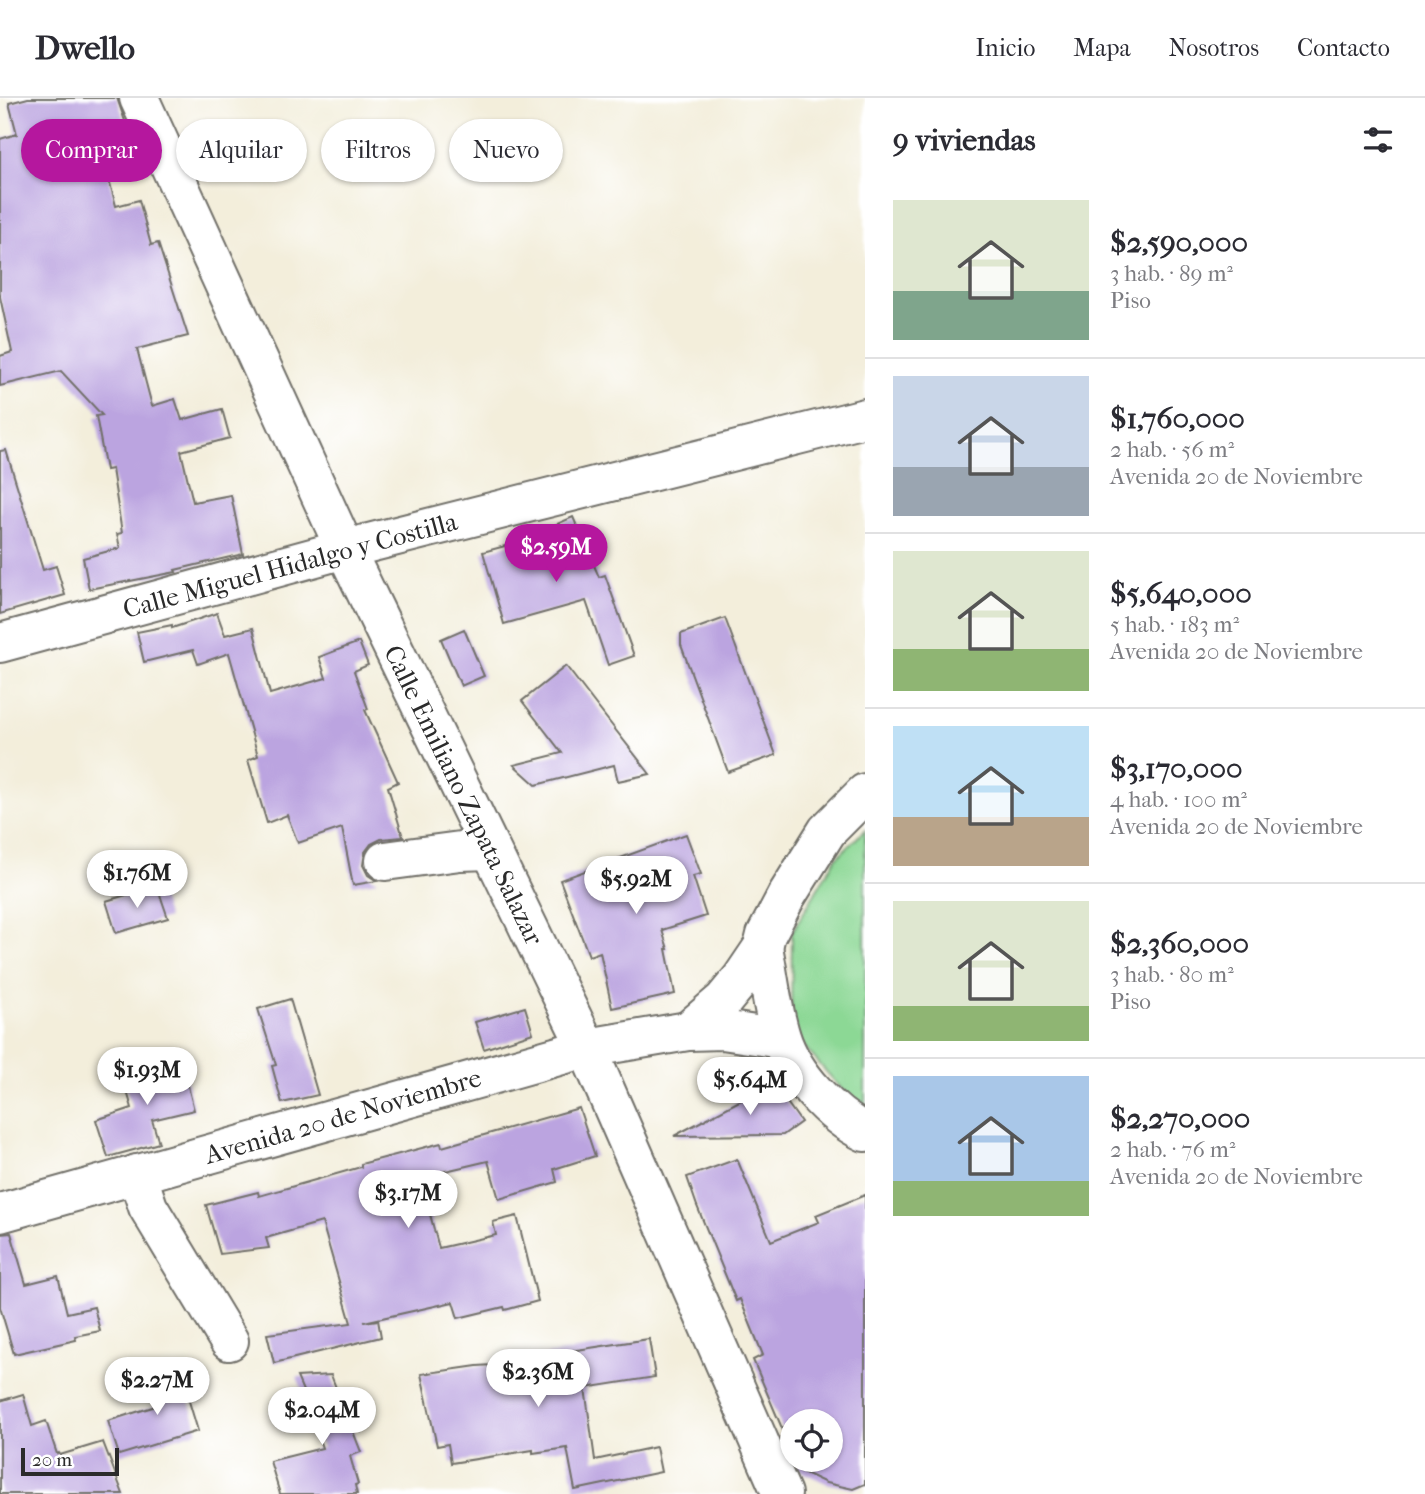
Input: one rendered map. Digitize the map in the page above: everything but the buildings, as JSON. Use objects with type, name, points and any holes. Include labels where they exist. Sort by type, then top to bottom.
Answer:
[{"type":"street","name":"Calle Emiliano Zapata Salazar","points":[[139,98],[345,550],[587,1048],[782,1494]]},
{"type":"street","name":"Calle Miguel Hidalgo y Costilla","points":[[0,643],[345,550],[865,418]]},
{"type":"street","points":[[688,1031],[723,1001],[763,947],[766,935],[787,895],[827,831],[865,793]]},
{"type":"street","points":[[385,862],[460,851],[490,850]]},
{"type":"street","points":[[763,947],[781,1038],[804,1080],[847,1123],[865,1132]]},
{"type":"street","name":"Avenida 20 de Noviembre","points":[[0,1213],[587,1048],[688,1031],[723,1030],[781,1038]]},
{"type":"street","points":[[137,1174],[148,1208],[229,1341]]},
{"type":"green space","points":[[865,830],[865,1105],[852,1101],[791,1032],[792,932],[836,858]]}]
